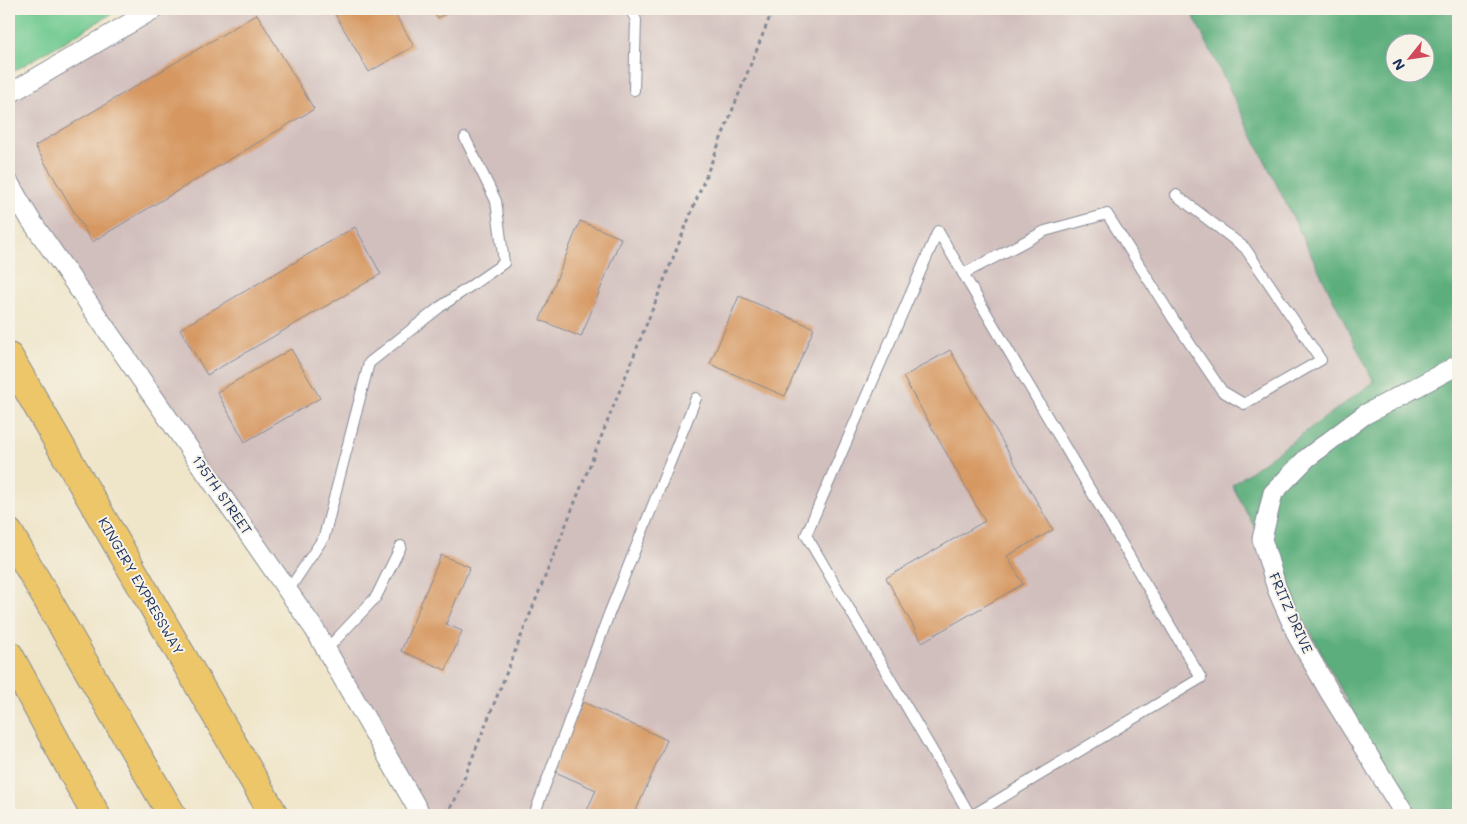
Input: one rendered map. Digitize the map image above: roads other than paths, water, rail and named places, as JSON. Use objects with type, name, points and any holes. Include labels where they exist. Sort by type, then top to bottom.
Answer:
[{"type":"highway","name":"KINGERY EXPRESSWAY","points":[[9,357],[274,815]]},
{"type":"highway","points":[[9,533],[172,815]]},
{"type":"highway","points":[[9,655],[96,815]]},
{"type":"street","points":[[9,94],[154,9]]},
{"type":"street","name":"175TH STREET","points":[[9,183],[30,219],[315,630],[421,815]]},
{"type":"street","name":"FRITZ DRIVE","points":[[1405,815],[1334,700],[1298,637],[1278,589],[1262,539],[1273,493],[1307,458],[1364,415],[1458,365]]},
{"type":"lane","points":[[630,9],[636,20],[634,90]]},
{"type":"lane","points":[[288,591],[324,536],[369,363],[440,307],[504,263],[496,201],[465,138]]},
{"type":"lane","points":[[963,274],[1045,231],[1107,214],[1174,320],[1222,390],[1244,404],[1321,360],[1245,248],[1176,195]]},
{"type":"lane","points":[[938,231],[1200,678],[972,815],[806,535],[938,231]]},
{"type":"lane","points":[[534,815],[609,614],[696,398]]},
{"type":"lane","points":[[326,650],[376,596],[401,546]]}]
